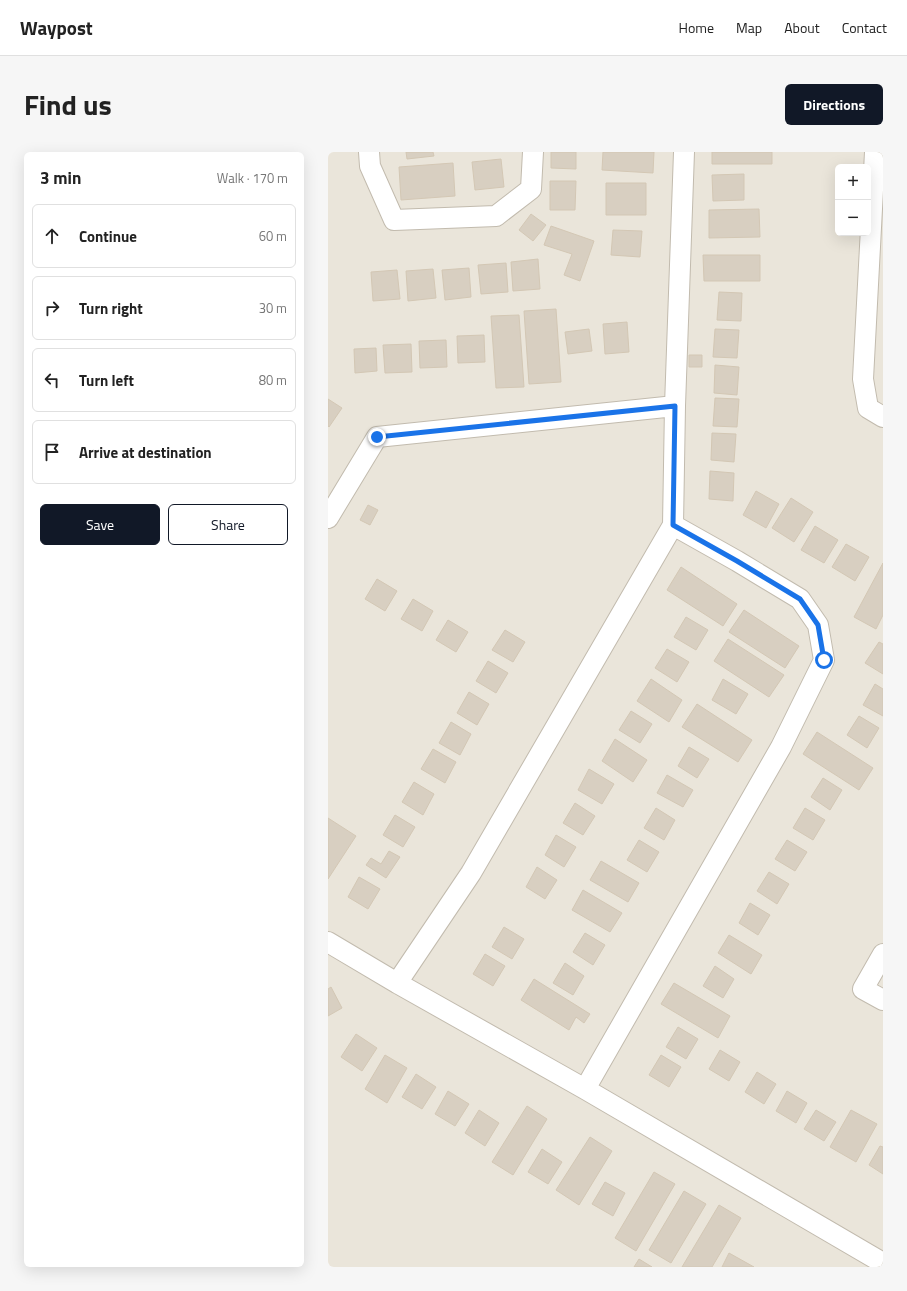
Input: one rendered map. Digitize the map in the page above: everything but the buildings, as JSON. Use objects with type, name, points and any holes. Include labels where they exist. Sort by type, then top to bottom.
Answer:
[{"type":"street","points":[[369,152],[370,166],[394,220],[496,216],[531,189],[534,152]]},
{"type":"street","points":[[397,983],[471,873],[673,525],[675,406],[684,152]]},
{"type":"street","points":[[875,152],[863,379],[868,408],[883,417]]},
{"type":"street","points":[[328,518],[377,437],[675,406]]},
{"type":"street","points":[[585,1089],[781,747],[824,660],[818,625],[800,599],[673,525]]},
{"type":"street","points":[[328,942],[397,983],[585,1089],[883,1263]]},
{"type":"street","points":[[883,954],[864,989],[883,1000]]},
{"type":"shaded area","points":[[328,152],[883,152],[883,1267],[328,1267]]},
{"type":"route","points":[[377,437],[675,406],[673,525],[800,599],[818,625],[824,660]]}]
